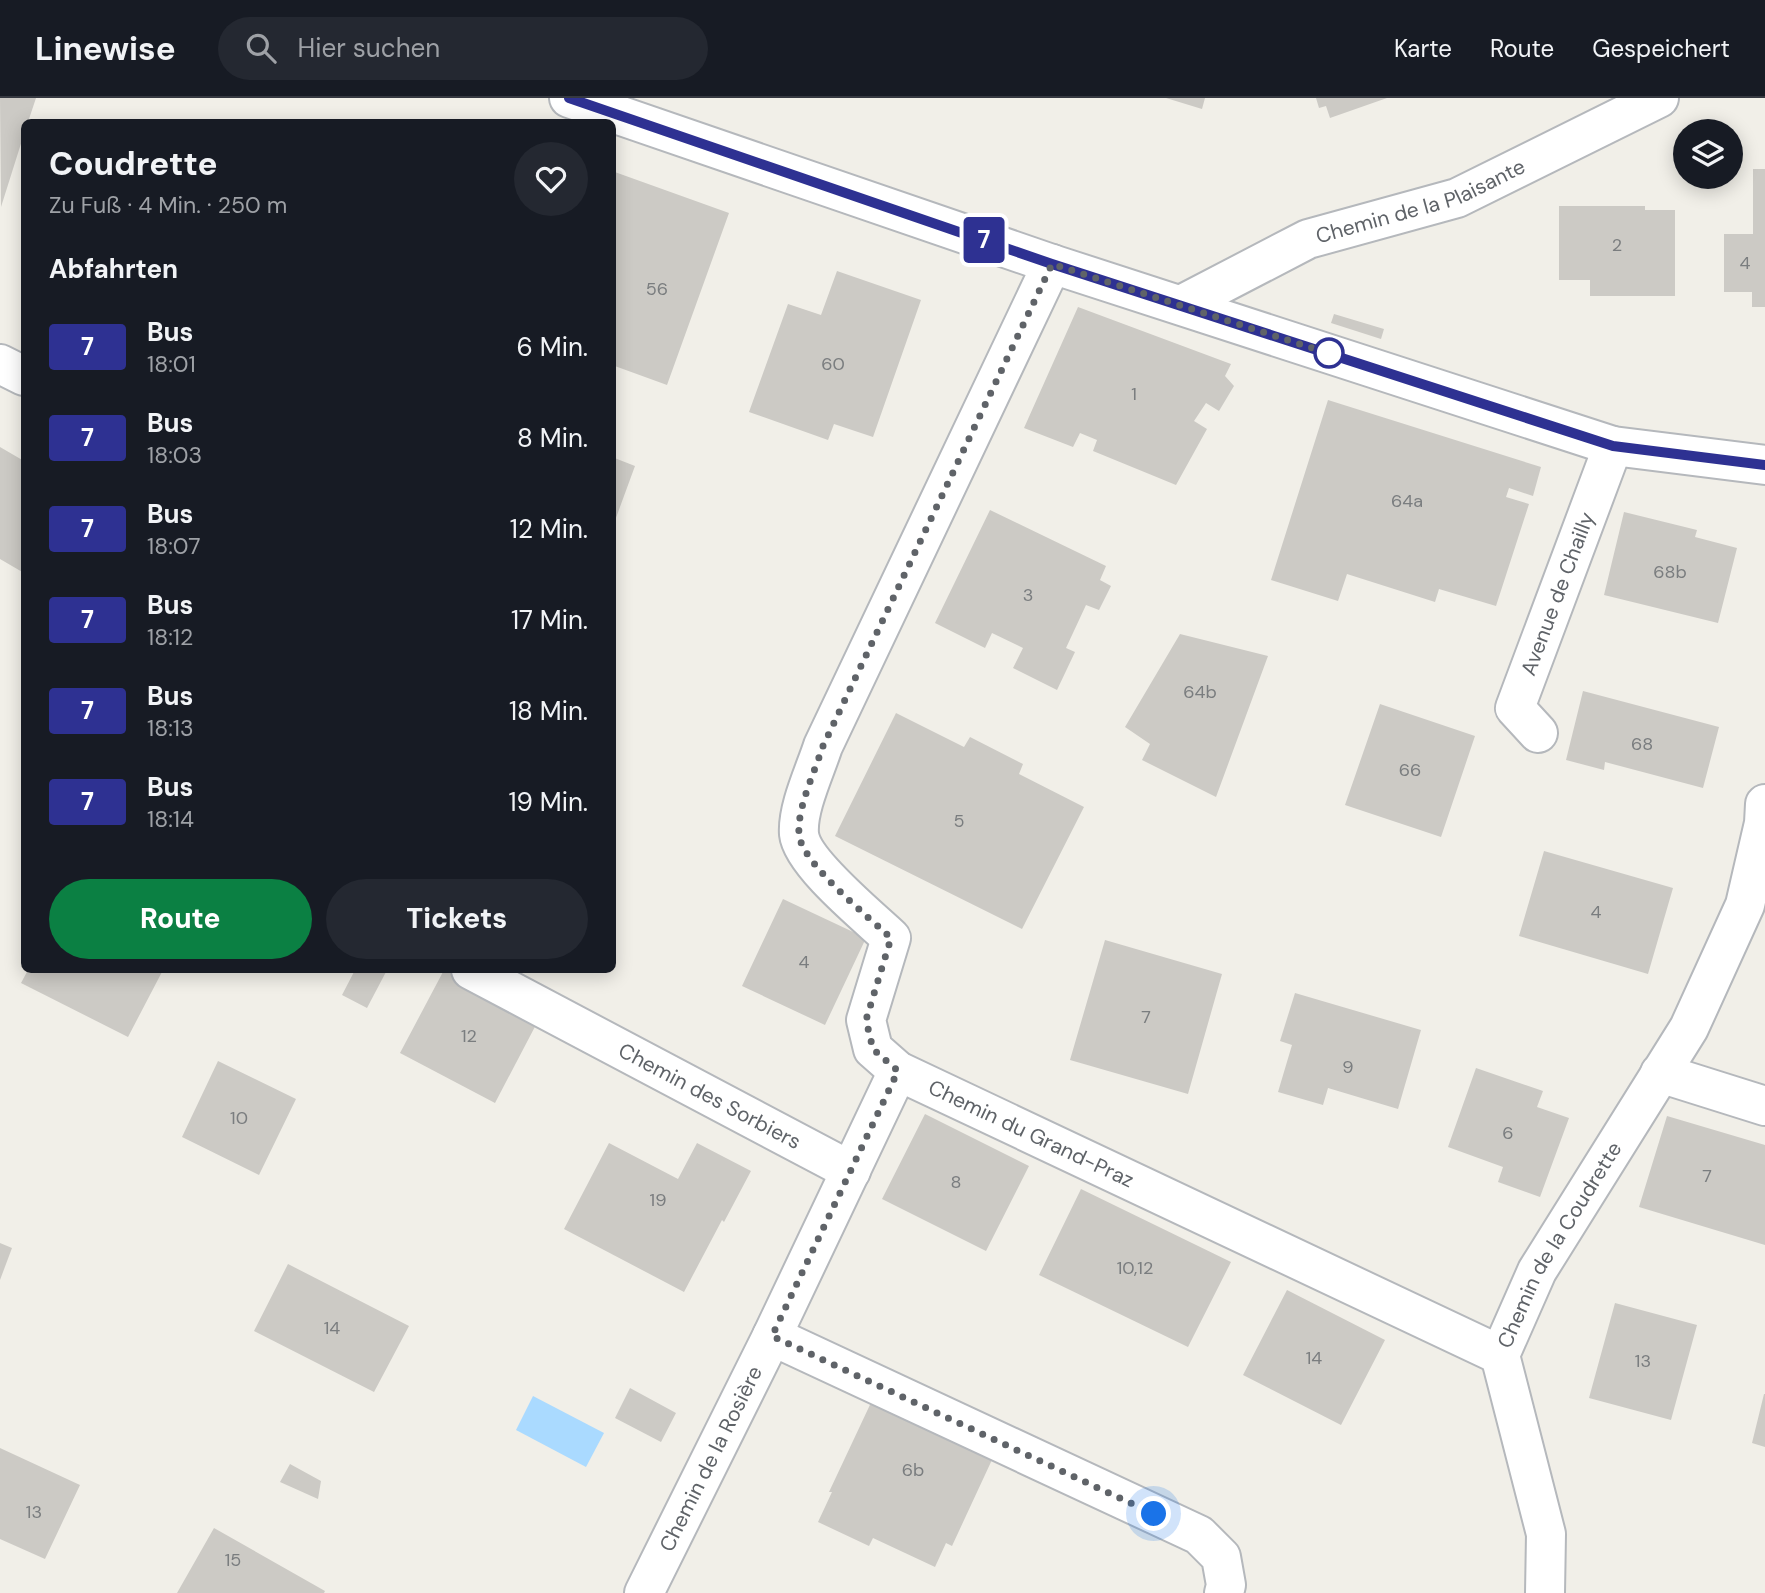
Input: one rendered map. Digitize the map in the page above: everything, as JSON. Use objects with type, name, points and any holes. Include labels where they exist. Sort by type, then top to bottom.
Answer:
[{"type":"street","points":[[569,98],[1052,264],[1613,446],[1765,465]]},
{"type":"street","name":"Chemin de la Plaisante","points":[[1181,305],[1308,239],[1457,198],[1659,98]]},
{"type":"street","name":"Chemin du Grand-Praz","points":[[1052,264],[823,746],[800,815],[799,836],[813,864],[891,938],[866,1020],[873,1049],[898,1071],[1500,1355]]},
{"type":"street","points":[[0,364],[21,374]]},
{"type":"street","name":"Avenue de Chailly","points":[[1538,733],[1516,708],[1613,446]]},
{"type":"street","name":"Chemin de la Coudrette","points":[[1545,1593],[1546,1534],[1500,1355],[1537,1271],[1689,1028],[1745,905],[1764,823],[1765,804]]},
{"type":"street","name":"Chemin des Sorbiers","points":[[477,973],[851,1171]]},
{"type":"street","points":[[851,1171],[898,1071]]},
{"type":"street","points":[[1660,1073],[1765,1106]]},
{"type":"street","name":"Chemin de la Rosière","points":[[644,1593],[851,1171]]},
{"type":"street","points":[[772,1336],[1199,1535],[1222,1557],[1226,1585],[1224,1593]]},
{"type":"water","points":[[533,1396],[604,1433],[586,1467],[516,1430]]},
{"type":"building","points":[[0,98],[36,98],[29,119],[21,119],[21,144],[1,207]]},
{"type":"building","points":[[1166,98],[1205,98],[1202,109]]},
{"type":"building","points":[[1316,98],[1387,98],[1330,118],[1326,106],[1319,108]]},
{"type":"building","points":[[1753,169],[1765,169],[1765,307],[1752,307],[1752,292],[1724,292],[1724,234],[1753,234]]},
{"type":"building","points":[[616,172],[729,213],[667,385],[616,366]]},
{"type":"building","points":[[1559,206],[1645,206],[1645,210],[1675,210],[1675,296],[1590,296],[1590,280],[1559,280]]},
{"type":"building","points":[[837,271],[921,300],[873,437],[834,424],[828,440],[749,412],[788,304],[821,315]]},
{"type":"building","points":[[1078,307],[1231,364],[1225,376],[1234,386],[1219,411],[1206,403],[1194,421],[1207,429],[1176,485],[1093,451],[1097,440],[1080,433],[1073,447],[1024,428]]},
{"type":"building","points":[[1334,314],[1384,329],[1381,339],[1331,323]]},
{"type":"building","points":[[1328,400],[1541,467],[1533,496],[1509,488],[1506,497],[1529,504],[1496,606],[1439,589],[1435,602],[1347,574],[1338,601],[1271,580]]},
{"type":"building","points":[[0,447],[21,459],[21,571],[0,559]]},
{"type":"building","points":[[616,459],[635,466],[616,518]]},
{"type":"building","points":[[990,510],[1106,566],[1100,580],[1111,586],[1099,610],[1086,605],[1066,648],[1075,652],[1057,690],[1013,668],[1023,648],[992,633],[985,648],[935,623]]},
{"type":"building","points":[[1624,512],[1697,530],[1695,537],[1737,548],[1718,623],[1604,595]]},
{"type":"building","points":[[1180,634],[1268,656],[1216,797],[1142,760],[1150,744],[1125,727]]},
{"type":"building","points":[[1583,691],[1719,727],[1703,788],[1605,762],[1604,770],[1566,760]]},
{"type":"building","points":[[1380,704],[1475,736],[1441,837],[1345,805]]},
{"type":"building","points":[[896,713],[964,747],[970,737],[1023,764],[1019,774],[1084,807],[1022,929],[835,836]]},
{"type":"building","points":[[1544,851],[1673,888],[1648,974],[1519,936]]},
{"type":"building","points":[[783,899],[866,938],[825,1025],[742,986]]},
{"type":"building","points":[[1105,940],[1222,974],[1188,1094],[1070,1060]]},
{"type":"building","points":[[26,973],[161,973],[128,1037],[21,983]]},
{"type":"building","points":[[353,973],[385,973],[367,1008],[342,995]]},
{"type":"building","points":[[442,973],[450,973],[539,1019],[495,1103],[400,1053]]},
{"type":"building","points":[[1295,993],[1421,1030],[1398,1109],[1328,1088],[1323,1105],[1278,1092],[1292,1045],[1280,1041]]},
{"type":"building","points":[[218,1061],[296,1099],[259,1175],[182,1137]]},
{"type":"building","points":[[1476,1068],[1543,1091],[1537,1107],[1569,1118],[1540,1197],[1498,1182],[1503,1167],[1448,1147]]},
{"type":"building","points":[[925,1114],[1029,1166],[986,1251],[882,1199]]},
{"type":"building","points":[[1667,1116],[1765,1145],[1765,1245],[1639,1207]]},
{"type":"building","points":[[609,1143],[678,1179],[697,1143],[751,1171],[684,1292],[564,1229]]},
{"type":"building","points":[[1081,1189],[1231,1262],[1188,1347],[1039,1275]]},
{"type":"building","points":[[0,1243],[12,1248],[0,1280]]},
{"type":"building","points":[[288,1264],[409,1326],[374,1392],[254,1331]]},
{"type":"building","points":[[1287,1290],[1385,1340],[1341,1425],[1243,1375]]},
{"type":"building","points":[[1615,1303],[1697,1325],[1671,1420],[1589,1398]]},
{"type":"building","points":[[630,1388],[676,1413],[661,1442],[615,1418]]},
{"type":"building","points":[[876,1392],[997,1449],[952,1546],[946,1543],[935,1567],[873,1538],[869,1546],[818,1522],[832,1492],[829,1492]]},
{"type":"building","points":[[1765,1394],[1765,1447],[1752,1443]]},
{"type":"building","points":[[0,1448],[80,1485],[45,1559],[0,1539]]},
{"type":"building","points":[[290,1464],[321,1481],[318,1499],[280,1482]]},
{"type":"building","points":[[214,1528],[325,1591],[324,1593],[177,1593]]},
{"type":"bus line","name":"7","points":[[569,98],[1052,264],[1613,446],[1765,465]]},
{"type":"route","points":[[1154,1514],[772,1336],[898,1071],[873,1049],[866,1020],[891,938],[813,864],[799,836],[800,815],[823,746],[1052,264],[1334,355],[1329,353]]}]
